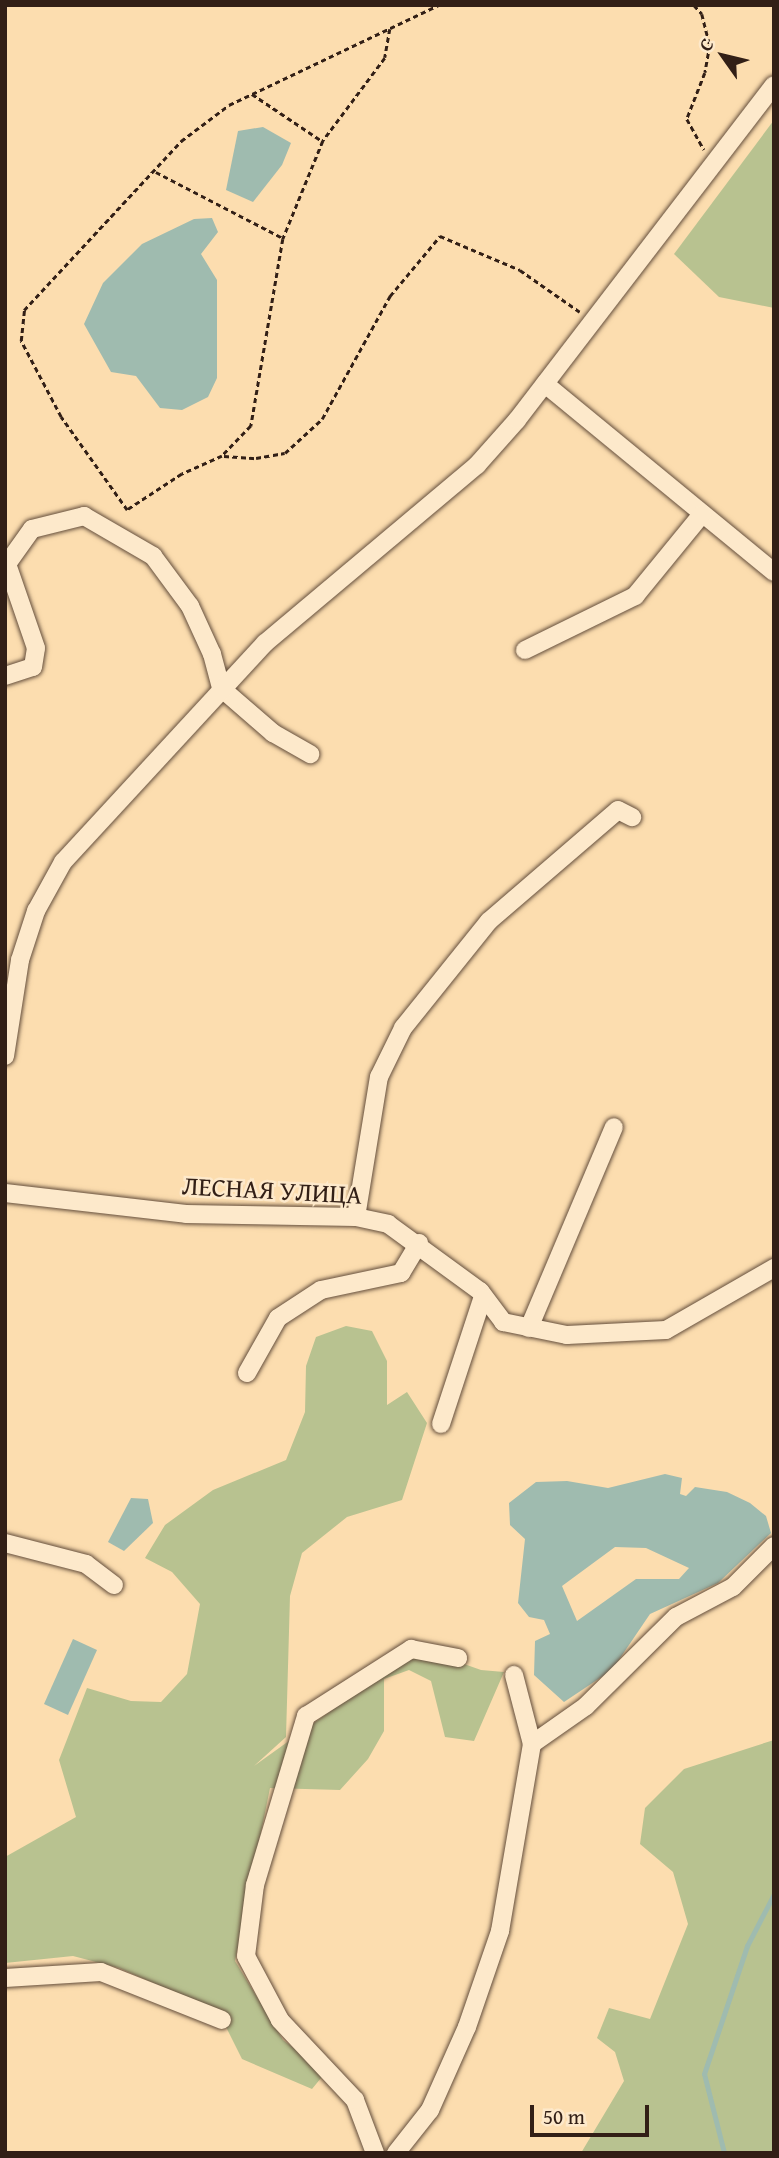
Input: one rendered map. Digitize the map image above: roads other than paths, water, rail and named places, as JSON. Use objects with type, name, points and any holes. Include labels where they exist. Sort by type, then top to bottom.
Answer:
[{"type":"street","points":[[5,1056],[20,960],[36,911],[64,862],[221,688],[302,608],[468,473],[545,384],[713,160],[774,85]]},
{"type":"street","points":[[545,384],[774,572]]},
{"type":"street","points":[[525,650],[635,596],[702,514]]},
{"type":"street","points":[[5,676],[33,667],[36,648],[7,564],[33,529],[84,516],[153,556],[190,606],[212,654],[221,688],[273,733],[310,754]]},
{"type":"street","points":[[356,1217],[379,1077],[403,1028],[489,921],[618,810],[632,817]]},
{"type":"street","points":[[528,1328],[614,1127]]},
{"type":"street","name":"ЛЕСНАЯ УЛИЦА","points":[[5,1193],[186,1214],[356,1217],[388,1224],[419,1243],[480,1291],[482,1299],[503,1322],[567,1335],[666,1330],[774,1268]]},
{"type":"street","points":[[247,1373],[278,1318],[321,1290],[401,1273],[419,1243]]},
{"type":"street","points":[[441,1424],[482,1299]]},
{"type":"street","points":[[5,1543],[86,1564],[114,1585]]},
{"type":"street","points":[[532,1744],[586,1706],[676,1618],[733,1587],[774,1546]]},
{"type":"street","points":[[375,2153],[355,2100],[280,2020],[246,1956],[255,1885],[306,1716],[411,1649],[458,1658]]},
{"type":"street","points":[[396,2153],[430,2110],[467,2027],[499,1931],[532,1744],[514,1675]]},
{"type":"street","points":[[5,1978],[101,1972],[222,2020]]},
{"type":"waterway","points":[[724,2153],[704,2074],[747,1946],[774,1894]]}]
